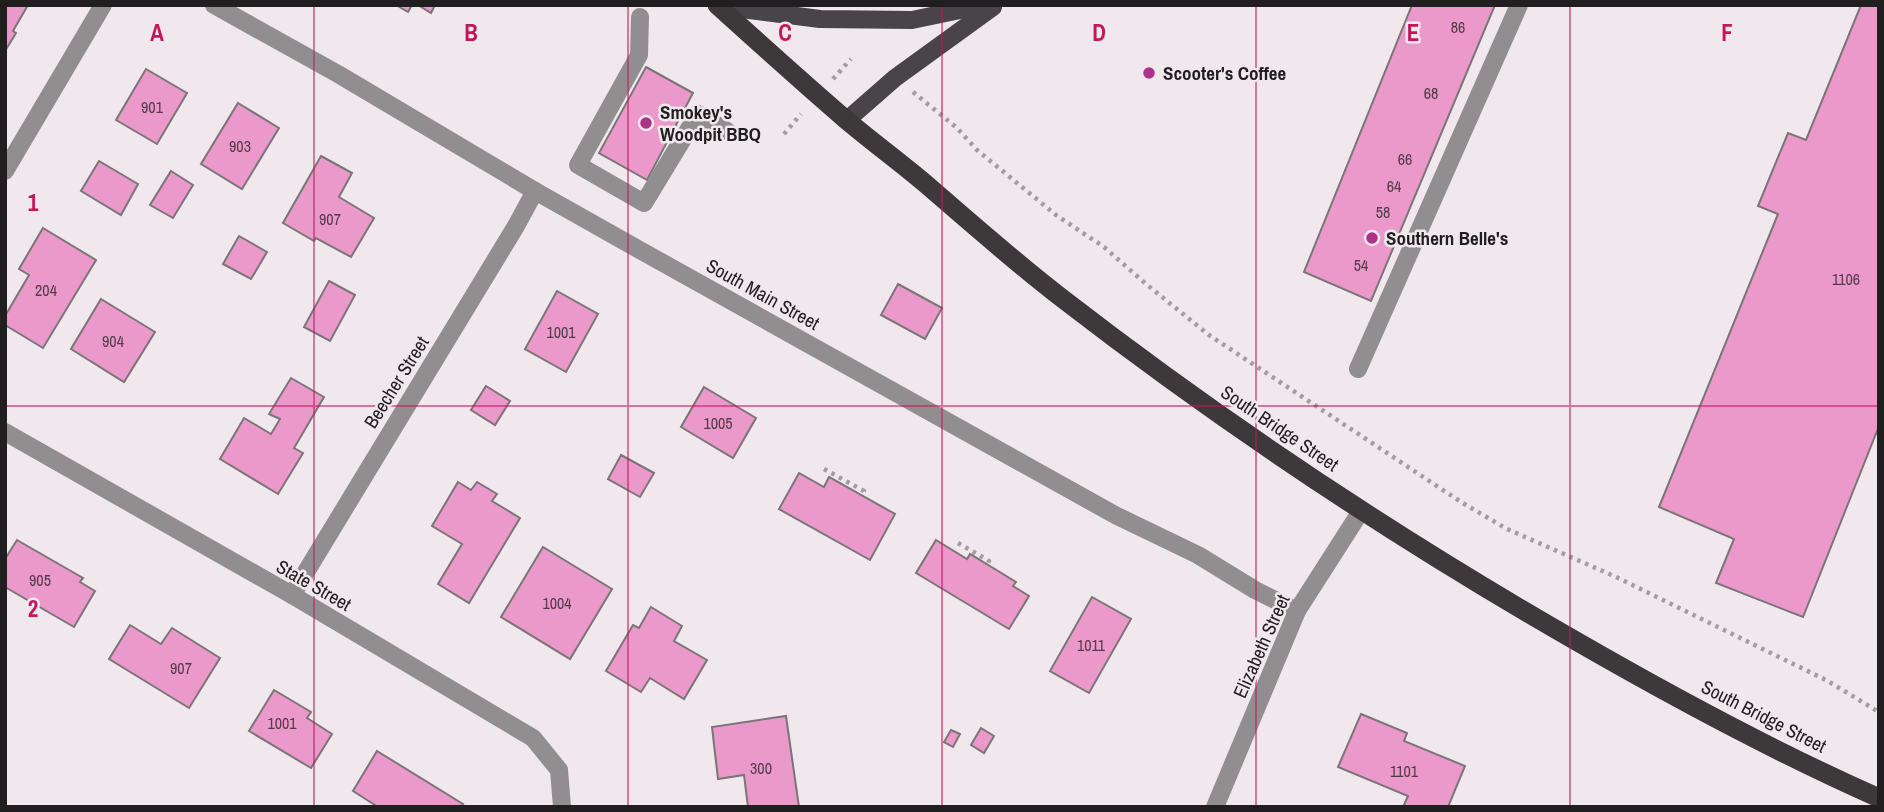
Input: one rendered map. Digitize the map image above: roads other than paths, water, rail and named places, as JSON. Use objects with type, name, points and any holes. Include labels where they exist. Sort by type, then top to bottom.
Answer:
[{"type":"highway","name":"South Bridge Street","points":[[717,6],[847,120],[1060,297],[1189,394],[1361,511],[1525,612],[1622,668],[1748,735],[1879,798]]},
{"type":"main road","points":[[717,6],[820,19],[912,20],[984,5]]},
{"type":"main road","points":[[847,120],[895,78],[995,5]]},
{"type":"street","points":[[5,171],[103,5]]},
{"type":"street","name":"South Main Street","points":[[214,5],[338,74],[536,191],[1117,516],[1199,555],[1255,590],[1297,611]]},
{"type":"street","points":[[1358,369],[1519,5]]},
{"type":"street","points":[[640,17],[639,55],[578,165],[644,203],[698,114],[727,131]]},
{"type":"street","name":"Beecher Street","points":[[292,595],[536,191]]},
{"type":"street","name":"State Street","points":[[5,432],[292,595],[533,738],[559,770],[562,807]]},
{"type":"street","name":"Elizabeth Street","points":[[1215,807],[1297,611],[1361,511]]},
{"type":"place","name":"Scooter's Coffee","points":[[1149,73]]},
{"type":"place","name":"Smokey's Woodpit BBQ","points":[[646,123]]},
{"type":"place","name":"Southern Belle's","points":[[1372,238]]}]
